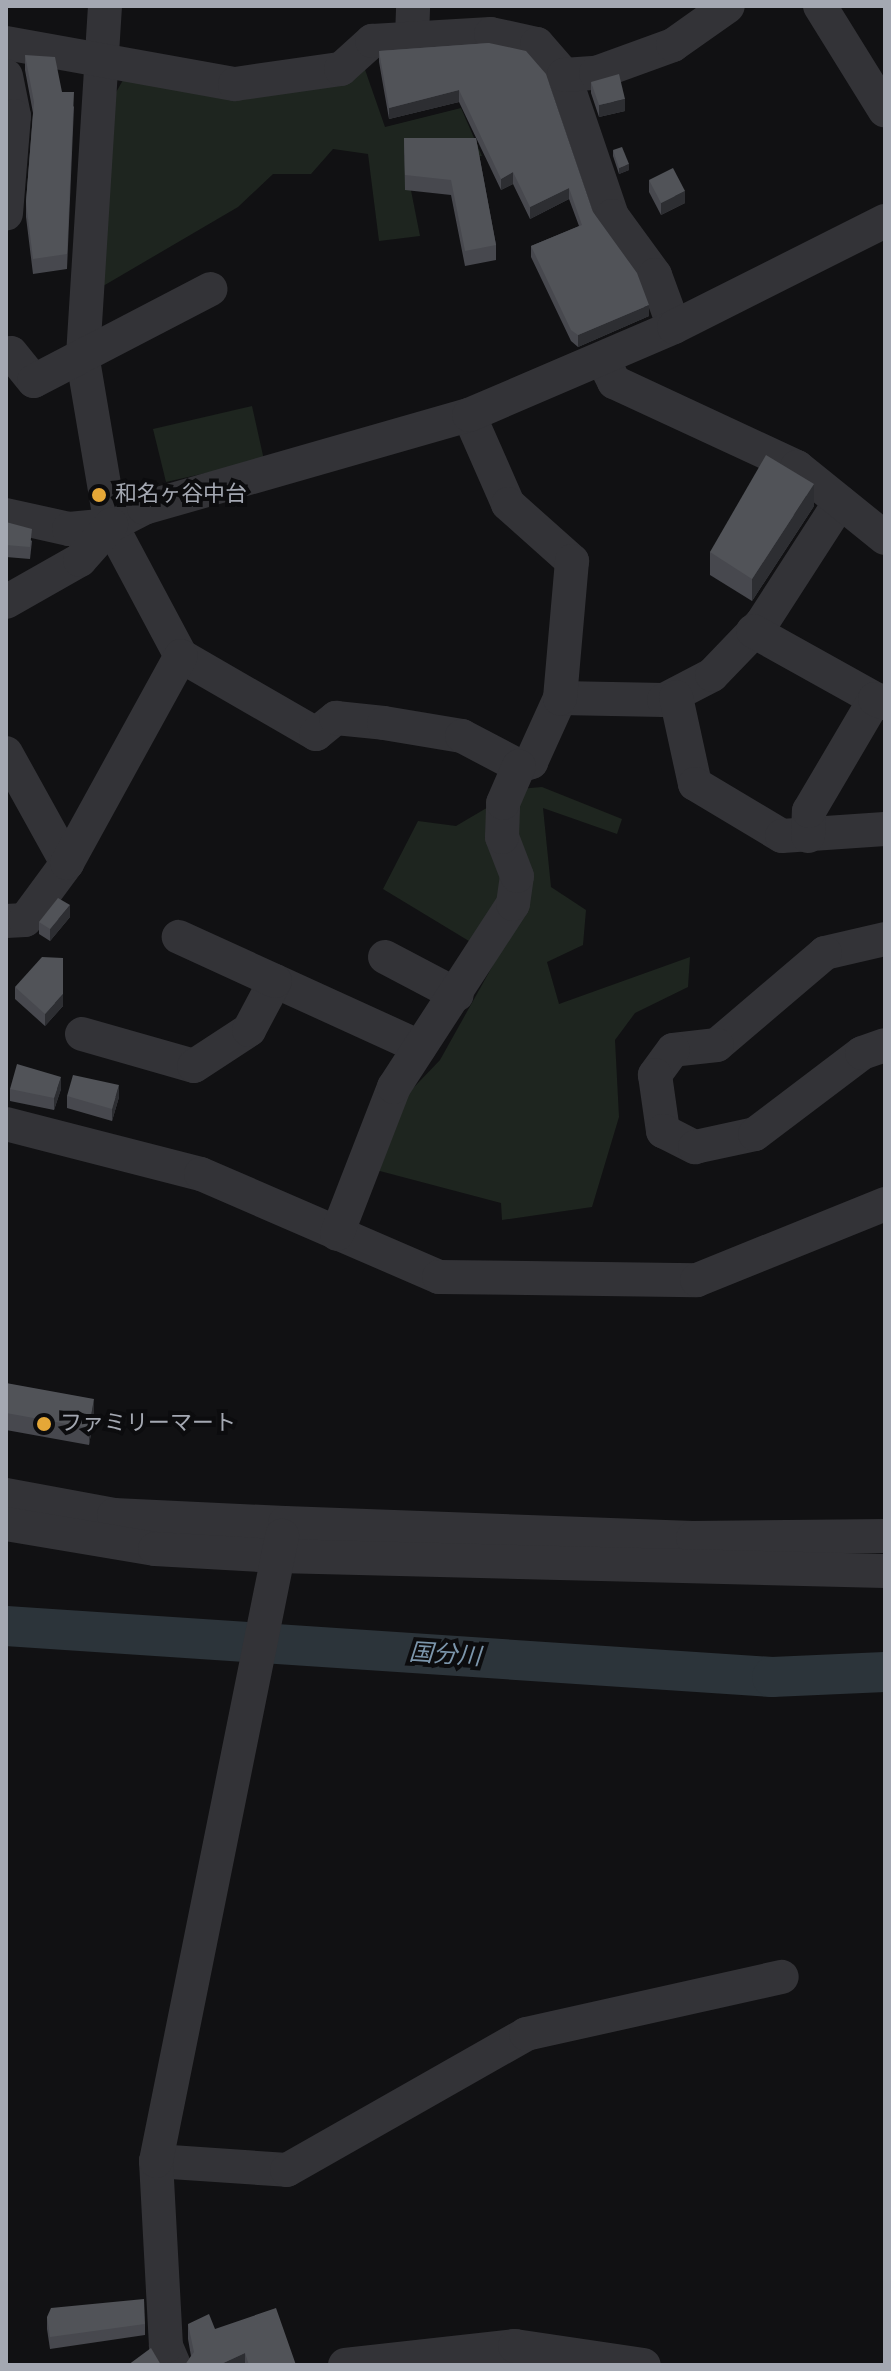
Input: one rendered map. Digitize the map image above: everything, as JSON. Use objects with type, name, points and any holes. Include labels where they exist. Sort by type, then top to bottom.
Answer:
[{"type":"street","points":[[105,6],[83,360],[111,525],[181,656],[316,734],[336,718],[384,723],[462,736],[519,766],[531,762],[560,698],[572,561],[508,504],[469,415]]},
{"type":"street","points":[[820,6],[885,111]]},
{"type":"street","points":[[564,75],[596,73],[673,45],[722,8]]},
{"type":"street","points":[[6,214],[14,116],[9,59],[103,60],[235,84],[341,69],[372,41],[412,22],[516,36],[547,50],[564,75],[612,216],[655,275],[674,327]]},
{"type":"street","points":[[6,602],[80,560],[111,525],[144,508],[469,415],[674,327],[885,221]]},
{"type":"street","points":[[6,357],[11,353],[34,381],[83,360],[211,289]]},
{"type":"street","points":[[603,360],[614,382],[797,467],[885,538]]},
{"type":"street","points":[[560,698],[676,697],[712,675],[753,631],[840,502]]},
{"type":"street","points":[[6,515],[69,529],[111,525]]},
{"type":"street","points":[[753,631],[880,701],[809,811],[808,836]]},
{"type":"street","points":[[6,921],[25,920],[67,863],[181,656]]},
{"type":"street","points":[[676,697],[695,784],[782,836],[885,829]]},
{"type":"street","points":[[6,753],[67,863]]},
{"type":"street","points":[[337,1234],[382,1110],[513,904],[517,876],[502,837],[503,803],[519,766]]},
{"type":"street","points":[[179,937],[420,1047]]},
{"type":"street","points":[[885,939],[825,953],[717,1045],[673,1050],[655,1075],[663,1131],[695,1147],[755,1134],[862,1053],[885,1045]]},
{"type":"street","points":[[385,957],[457,995]]},
{"type":"street","points":[[82,1034],[194,1066],[249,1030],[275,981]]},
{"type":"street","points":[[6,1124],[201,1174],[439,1277],[697,1280],[885,1204]]},
{"type":"street","points":[[6,1495],[114,1515],[288,1514],[693,1538],[885,1536]]},
{"type":"street","points":[[174,2365],[166,2346],[156,2161],[288,1514]]},
{"type":"street","points":[[6,1524],[274,1572],[885,1571]]},
{"type":"street","points":[[156,2161],[287,2170],[526,2034],[782,1977]]},
{"type":"street","points":[[345,2365],[515,2346],[644,2365]]},
{"type":"shaded area","points":[[362,61],[385,127],[461,108],[482,156],[404,155],[420,236],[379,241],[368,154],[333,149],[311,174],[273,174],[238,207],[98,289],[108,106],[126,75]]},
{"type":"shaded area","points":[[252,406],[264,460],[166,482],[153,429]]},
{"type":"shaded area","points":[[542,787],[622,819],[617,834],[543,808],[551,887],[586,910],[583,945],[547,962],[559,1004],[690,957],[688,987],[635,1013],[615,1040],[619,1117],[592,1207],[502,1220],[501,1203],[376,1170],[396,1106],[440,1060],[497,958],[383,889],[418,821],[456,826],[519,789]]},
{"type":"building","points":[[489,43],[526,51],[546,74],[593,212],[637,273],[649,305],[578,335],[571,330],[531,246],[582,225],[569,188],[530,207],[513,172],[501,179],[459,90],[389,108],[379,51]]},
{"type":"building","points":[[25,55],[55,57],[62,92],[74,92],[67,254],[33,259],[26,202],[34,102]]},
{"type":"building","points":[[619,74],[625,99],[599,105],[591,82]]},
{"type":"building","points":[[404,138],[476,138],[496,245],[465,251],[451,180],[405,175]]},
{"type":"building","points":[[622,147],[629,164],[619,168],[613,150]]},
{"type":"building","points":[[673,168],[685,191],[661,203],[649,180]]},
{"type":"building","points":[[766,455],[814,484],[752,579],[710,552]]},
{"type":"building","points":[[6,522],[32,529],[30,547],[6,545]]},
{"type":"building","points":[[58,898],[70,905],[50,929],[39,922]]},
{"type":"building","points":[[42,957],[63,958],[63,994],[45,1014],[15,987]]},
{"type":"building","points":[[17,1064],[61,1077],[54,1098],[10,1089]]},
{"type":"building","points":[[73,1075],[119,1085],[112,1109],[67,1096]]},
{"type":"building","points":[[6,1383],[94,1399],[89,1428],[6,1413]]},
{"type":"building","points":[[144,2299],[145,2324],[50,2337],[47,2317],[51,2308]]},
{"type":"building","points":[[276,2308],[296,2365],[249,2365],[245,2353],[219,2365],[185,2365],[194,2352],[188,2324],[209,2314],[215,2329]]},
{"type":"building","points":[[151,2348],[161,2365],[128,2365]]},
{"type":"waterway","name":"国分川","points":[[6,1626],[772,1677],[885,1672]]},
{"type":"place","name":"和名ヶ谷中台","points":[[99,495]]},
{"type":"place","name":"ファミリーマート","points":[[44,1424]]}]
